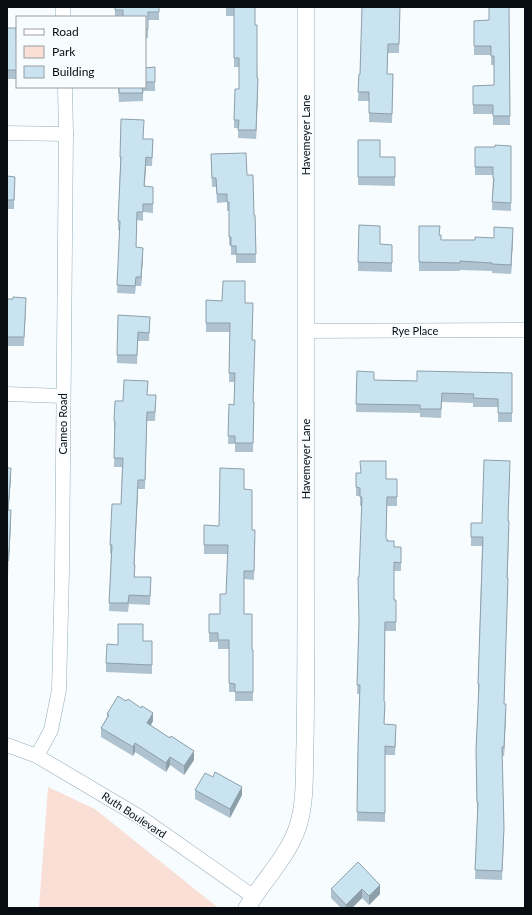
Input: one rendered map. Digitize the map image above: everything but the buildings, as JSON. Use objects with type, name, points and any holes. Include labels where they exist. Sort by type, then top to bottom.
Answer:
[{"type":"street","name":"Havemeyer Lane","points":[[250,903],[289,846],[298,825],[302,810],[304,783],[306,688],[306,7]]},
{"type":"street","name":"Cameo Road","points":[[37,756],[51,730],[59,690],[62,571],[66,134],[65,88]]},
{"type":"street","points":[[7,133],[66,134]]},
{"type":"street","name":"Rye Place","points":[[306,331],[525,330]]},
{"type":"street","points":[[7,394],[63,396]]},
{"type":"street","name":"Ruth Boulevard","points":[[7,745],[37,756],[140,817],[250,903]]},
{"type":"green space","points":[[48,787],[95,809],[217,908],[39,908]]}]
